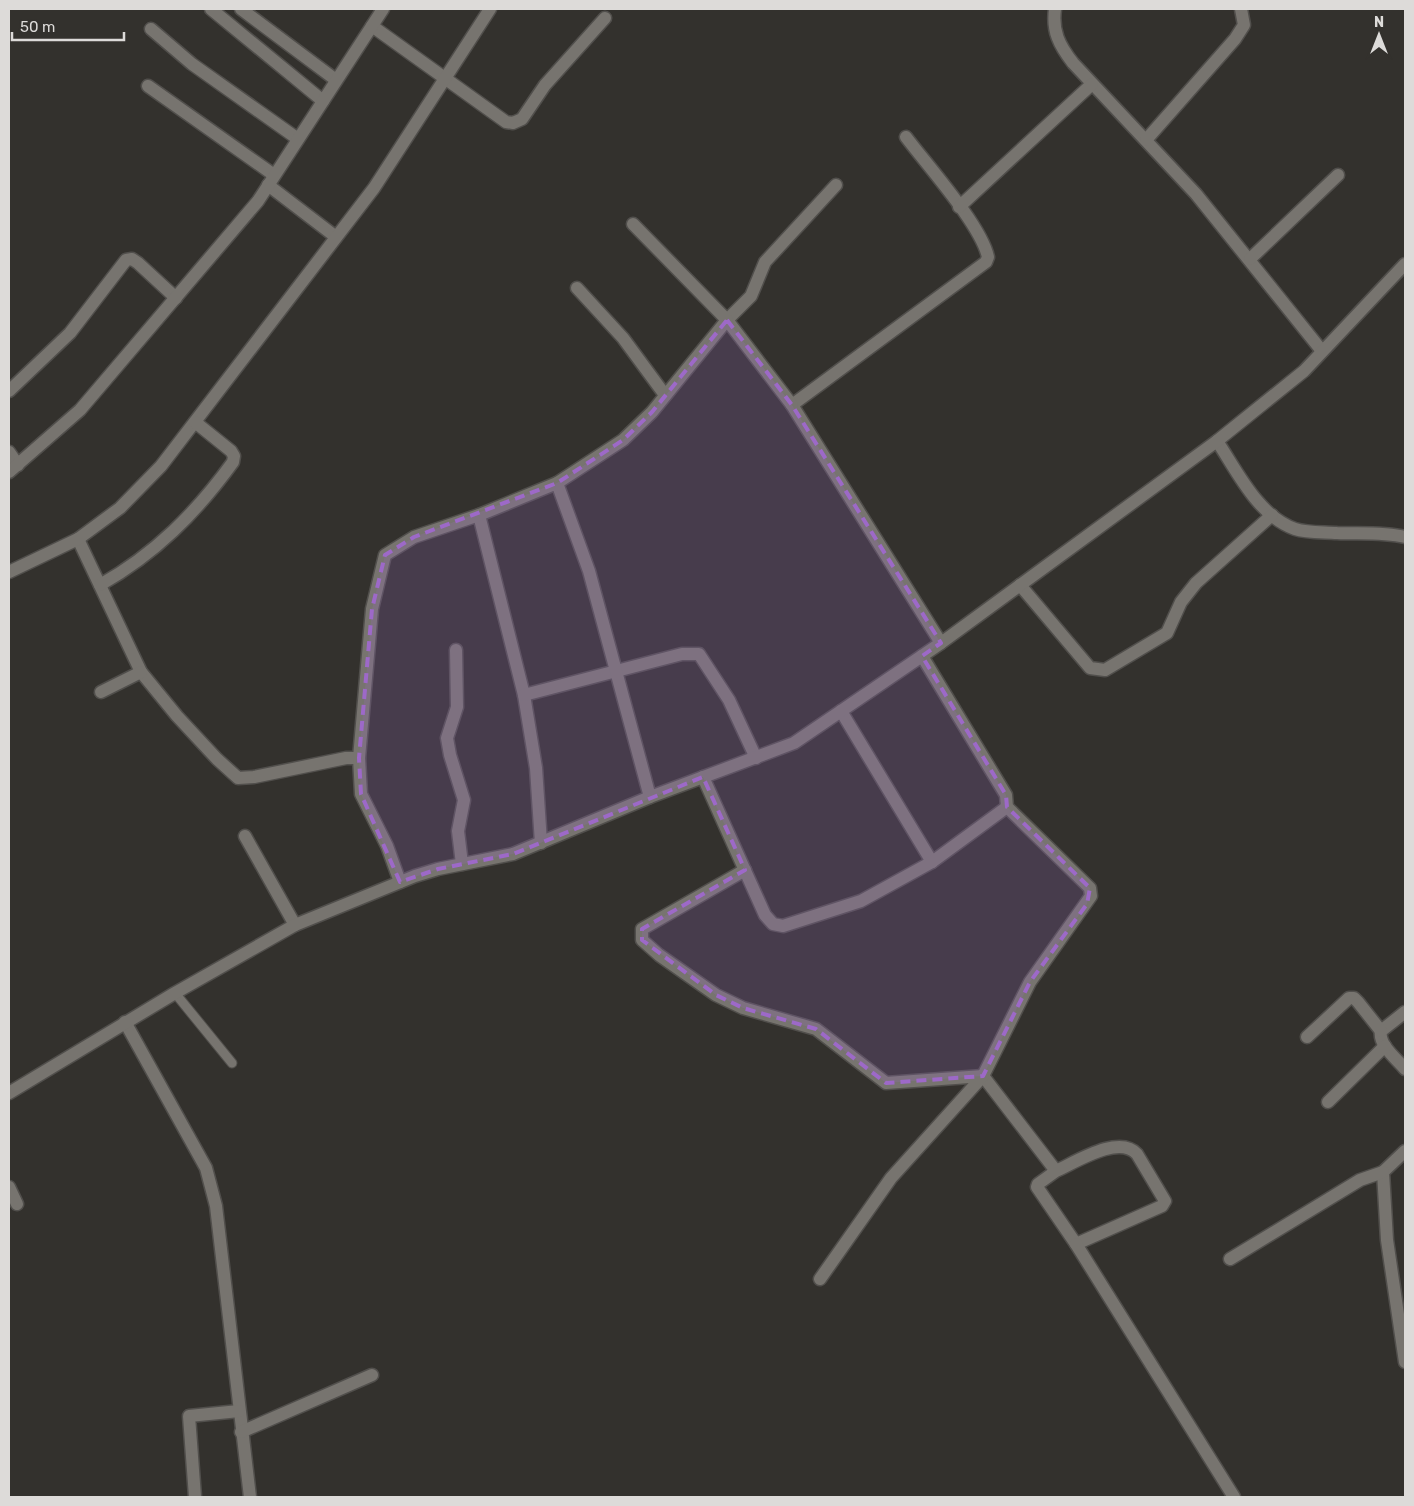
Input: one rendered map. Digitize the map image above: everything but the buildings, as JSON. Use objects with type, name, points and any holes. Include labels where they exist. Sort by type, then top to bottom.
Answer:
[{"type":"street","points":[[211,9],[323,101]]},
{"type":"street","points":[[241,9],[336,80]]},
{"type":"street","points":[[9,452],[13,469],[80,410],[233,231],[271,180],[383,9]]},
{"type":"street","points":[[9,572],[78,539],[106,520],[139,490],[195,422],[374,188],[490,9]]},
{"type":"street","points":[[1055,9],[1054,28],[1059,45],[1092,84],[1196,194],[1322,352]]},
{"type":"street","points":[[1146,140],[1235,39],[1244,25],[1241,9]]},
{"type":"street","points":[[372,26],[506,122],[517,122],[545,85],[605,18]]},
{"type":"street","points":[[151,29],[192,64],[298,139]]},
{"type":"street","points":[[959,207],[1092,84]]},
{"type":"street","points":[[148,86],[271,180],[336,237]]},
{"type":"street","points":[[792,405],[986,262],[988,257],[984,244],[959,207],[906,137]]},
{"type":"street","points":[[1250,260],[1338,175]]},
{"type":"street","points":[[400,882],[387,846],[361,794],[359,758],[372,609],[385,555],[414,537],[479,515],[557,484],[623,440],[665,395],[727,320],[751,296],[765,262],[836,185]]},
{"type":"street","points":[[633,224],[727,320],[792,405],[941,643]]},
{"type":"street","points":[[9,391],[70,333],[126,260],[132,259],[138,263],[176,298]]},
{"type":"street","points":[[9,1093],[174,993],[296,925],[400,882],[438,869],[513,854],[703,776],[794,743],[941,643],[1217,441],[1304,371],[1405,264]]},
{"type":"street","points":[[577,288],[623,338],[665,395]]},
{"type":"street","points":[[100,585],[137,563],[170,537],[184,523],[233,462],[234,456],[231,451],[195,422]]},
{"type":"street","points":[[1217,441],[1261,505],[1294,529],[1312,532],[1384,534],[1405,537]]},
{"type":"street","points":[[557,484],[589,571],[650,797]]},
{"type":"street","points":[[1020,585],[1090,668],[1106,670],[1167,633],[1180,602],[1196,584],[1272,514]]},
{"type":"street","points":[[479,515],[524,695],[536,768],[541,842]]},
{"type":"street","points":[[78,539],[141,672],[177,716],[217,759],[238,778],[254,777],[346,758],[359,758]]},
{"type":"street","points":[[456,650],[457,707],[447,738],[450,755],[464,800],[458,831],[462,864]]},
{"type":"street","points":[[524,695],[616,673],[688,653],[699,654],[729,700],[756,758]]},
{"type":"street","points":[[820,1279],[892,1178],[982,1076],[1030,982],[1091,896],[1090,888],[1007,806],[1006,795],[922,656]]},
{"type":"street","points":[[102,692],[141,672]]},
{"type":"street","points":[[841,711],[932,862]]},
{"type":"street","points":[[703,776],[765,915],[773,924],[782,926],[861,901],[932,862],[1007,806]]},
{"type":"street","points":[[245,836],[296,925]]},
{"type":"street","points":[[745,870],[642,929],[642,940],[659,955],[716,995],[743,1008],[816,1029],[886,1083],[982,1076]]},
{"type":"street","points":[[1307,1037],[1349,998],[1354,998],[1381,1031],[1381,1040],[1385,1046],[1405,1069]]},
{"type":"street","points":[[1381,1031],[1405,1012]]},
{"type":"street","points":[[125,1022],[206,1168],[216,1206],[250,1497]]},
{"type":"street","points":[[1328,1102],[1385,1046]]},
{"type":"street","points":[[982,1076],[1056,1171]]},
{"type":"street","points":[[1076,1244],[1162,1206],[1164,1197],[1133,1150],[1124,1147],[1109,1147],[1056,1171],[1038,1184],[1037,1187],[1039,1193],[1076,1244],[1234,1497]]},
{"type":"street","points":[[1230,1259],[1360,1180],[1382,1172],[1405,1151]]},
{"type":"street","points":[[1382,1172],[1387,1240],[1405,1362]]},
{"type":"street","points":[[9,1187],[17,1204]]},
{"type":"street","points":[[241,1432],[372,1376]]},
{"type":"street","points":[[195,1497],[189,1416],[239,1411]]},
{"type":"lane","points":[[174,993],[232,1063]]},
{"type":"highlighted area","points":[[727,320],[792,405],[941,643],[922,656],[1006,795],[1007,807],[1090,888],[1087,904],[1030,982],[983,1076],[886,1083],[816,1029],[743,1008],[716,995],[642,940],[642,929],[745,870],[703,777],[513,854],[438,869],[400,882],[361,794],[359,758],[372,609],[380,574],[385,555],[414,537],[557,483],[623,440],[652,412]]}]
